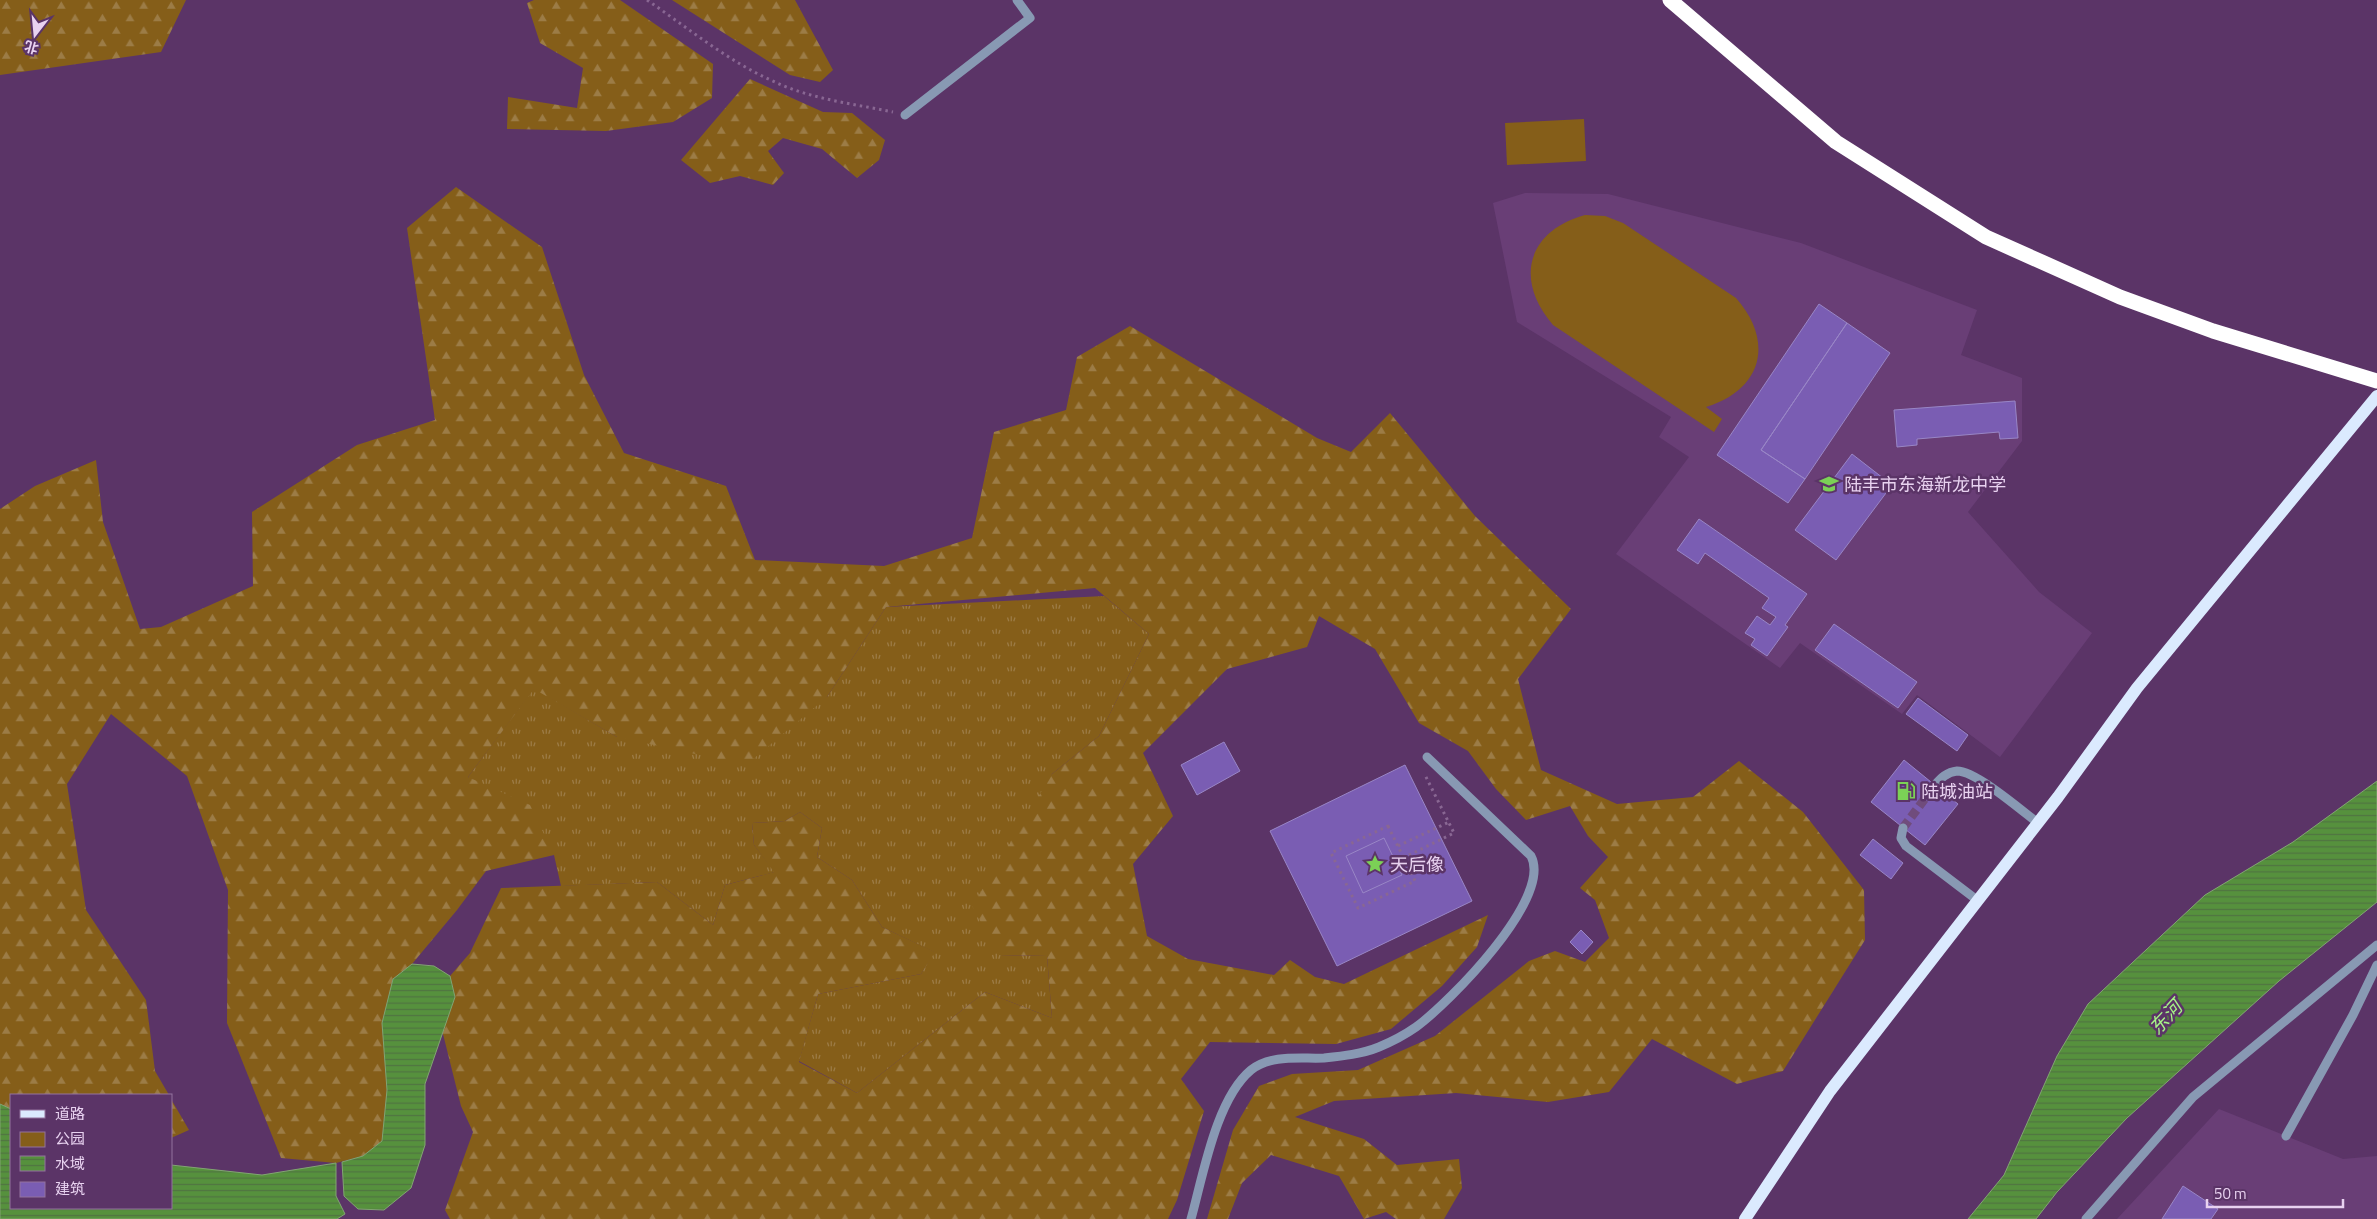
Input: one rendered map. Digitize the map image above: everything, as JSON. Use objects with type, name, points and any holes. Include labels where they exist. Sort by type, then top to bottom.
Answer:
[{"type":"highway","points":[[1670,0],[1836,142],[1986,237],[2120,296],[2213,331],[2377,381]]},
{"type":"main road","points":[[1745,1219],[1830,1091],[2038,823],[2137,688],[2377,396]]},
{"type":"street","points":[[905,115],[1030,18],[1017,0]]},
{"type":"street","points":[[1191,1219],[1222,1110],[1237,1084],[1252,1069],[1270,1061],[1292,1058],[1349,1056],[1380,1046],[1415,1028],[1473,974],[1508,929],[1526,901],[1536,864],[1531,856],[1429,760]]},
{"type":"street","points":[[1935,785],[1942,777],[1951,772],[1970,774],[2038,823]]},
{"type":"street","points":[[1903,828],[1901,838],[1906,846],[1977,900]]},
{"type":"street","points":[[2086,1219],[2193,1096],[2377,945]]},
{"type":"street","points":[[2286,1136],[2353,1015],[2377,965]]},
{"type":"path","points":[[647,0],[745,66],[776,83],[808,93],[905,115]]},
{"type":"path","points":[[1403,858],[1454,833],[1423,770],[1429,760]]},
{"type":"path","points":[[1398,846],[1448,822]]},
{"type":"path","points":[[1388,826],[1403,858],[1415,881],[1358,908],[1331,853],[1388,826]]},
{"type":"shaded area","name":"陆丰市东海新龙中学","points":[[1525,193],[1608,194],[1801,243],[1977,310],[1961,355],[2022,378],[2022,441],[1968,512],[2039,592],[2092,633],[2000,757],[1917,695],[1902,714],[1800,643],[1780,668],[1616,554],[1689,457],[1659,437],[1671,417],[1517,322],[1493,203]]},
{"type":"shaded area","points":[[2219,1109],[2343,1159],[2377,1156],[2377,1219],[2117,1219]]},
{"type":"green space","points":[[0,0],[186,0],[161,52],[0,75]]},
{"type":"green space","points":[[534,0],[620,0],[713,64],[712,98],[673,122],[606,131],[507,129],[508,97],[577,108],[583,68],[540,43],[527,3]]},
{"type":"green space","points":[[672,0],[795,0],[833,70],[820,82],[790,75]]},
{"type":"green space","points":[[750,79],[823,112],[852,113],[885,140],[879,160],[857,178],[822,149],[783,138],[768,151],[784,173],[773,185],[740,176],[710,183],[681,160]]},
{"type":"green space","points":[[1584,119],[1586,161],[1507,165],[1505,123]]},
{"type":"green space","points":[[456,187],[542,247],[584,375],[624,453],[726,486],[755,560],[884,566],[972,538],[994,432],[1066,410],[1077,357],[1130,326],[1317,438],[1351,452],[1390,413],[1475,516],[1571,609],[1518,679],[1541,770],[1617,804],[1693,797],[1739,761],[1803,812],[1864,890],[1865,940],[1783,1071],[1737,1084],[1652,1039],[1609,1092],[1548,1102],[1456,1093],[1334,1101],[1295,1117],[1364,1139],[1397,1165],[1459,1159],[1462,1188],[1444,1219],[1396,1219],[1386,1212],[1364,1219],[1339,1176],[1271,1155],[1242,1183],[1228,1219],[1207,1219],[1233,1130],[1259,1086],[1292,1074],[1358,1070],[1435,1036],[1529,961],[1555,951],[1585,962],[1609,938],[1595,900],[1580,888],[1608,857],[1588,836],[1570,806],[1526,820],[1496,789],[1468,751],[1419,723],[1375,649],[1319,616],[1307,647],[1227,669],[1143,753],[1173,816],[1133,864],[1147,936],[1188,959],[1274,975],[1290,960],[1315,977],[1344,984],[1488,915],[1477,947],[1442,986],[1391,1029],[1336,1044],[1210,1042],[1181,1079],[1204,1111],[1177,1200],[1168,1219],[450,1219],[445,1210],[473,1132],[461,1106],[442,1030],[455,997],[450,976],[470,953],[501,888],[657,882],[713,925],[725,885],[774,872],[754,845],[752,823],[785,821],[800,812],[822,828],[817,857],[852,880],[882,927],[935,952],[921,974],[818,994],[799,1062],[857,1093],[985,992],[1052,1018],[1047,956],[999,955],[972,906],[1052,774],[1099,736],[1149,634],[1095,588],[886,607],[827,697],[746,765],[617,737],[534,689],[468,777],[530,805],[554,855],[486,871],[457,910],[412,964],[393,979],[382,1023],[387,1090],[382,1141],[363,1156],[336,1163],[281,1158],[227,1023],[228,890],[187,776],[111,714],[67,784],[86,910],[146,1000],[155,1071],[168,1094],[10,1094],[10,1109],[0,1104],[0,509],[35,486],[96,460],[103,522],[140,629],[161,627],[253,586],[252,512],[357,445],[435,420],[407,228]]},
{"type":"green space","points":[[1585,215],[1605,216],[1623,223],[1736,298],[1748,315],[1756,331],[1757,363],[1750,377],[1740,389],[1725,399],[1706,407],[1722,419],[1714,432],[1553,325],[1541,308],[1533,291],[1531,275],[1533,259],[1539,245],[1550,233],[1565,222]]},
{"type":"green space","points":[[1104,596],[1149,634],[1099,736],[1052,774],[999,955],[1047,956],[1052,1018],[985,992],[857,1093],[799,1061],[818,994],[921,974],[934,952],[882,927],[852,880],[817,857],[822,828],[800,812],[785,821],[752,823],[754,845],[775,872],[725,885],[713,925],[657,882],[561,886],[554,855],[468,777],[534,688],[617,737],[827,697],[886,607]]},
{"type":"green space","points":[[172,1101],[189,1130],[172,1138]]},
{"type":"water","name":"东河","points":[[2377,781],[2377,902],[2279,981],[2127,1118],[2057,1192],[2036,1219],[1968,1219],[2004,1175],[2057,1056],[2088,1004],[2205,895],[2293,842]]},
{"type":"water","points":[[412,964],[434,966],[450,976],[455,997],[425,1084],[425,1145],[411,1188],[384,1210],[358,1209],[344,1196],[342,1162],[363,1156],[382,1141],[387,1090],[382,1023],[393,979]]},
{"type":"water","points":[[0,1104],[10,1109],[10,1209],[172,1209],[172,1165],[262,1175],[336,1163],[336,1196],[345,1214],[337,1219],[0,1219]]},
{"type":"building","points":[[1819,304],[1847,323],[1761,450],[1805,479],[1788,503],[1717,455]]},
{"type":"building","points":[[1847,323],[1890,353],[1805,479],[1761,450]]},
{"type":"building","points":[[2015,401],[2018,438],[2000,439],[1999,432],[1917,439],[1917,445],[1897,447],[1894,410]]},
{"type":"building","points":[[1852,454],[1892,485],[1836,560],[1795,530]]},
{"type":"building","points":[[1699,519],[1807,594],[1785,625],[1788,627],[1767,656],[1751,645],[1755,639],[1745,633],[1757,616],[1770,625],[1776,617],[1762,608],[1769,598],[1705,553],[1698,564],[1677,550]]},
{"type":"building","points":[[1834,624],[1917,682],[1898,708],[1815,650]]},
{"type":"building","points":[[1918,698],[1968,735],[1957,751],[1906,714]]},
{"type":"building","points":[[1224,742],[1240,771],[1197,795],[1181,765]]},
{"type":"building","points":[[1904,760],[1958,804],[1925,845],[1871,802]]},
{"type":"building","points":[[1405,765],[1472,901],[1337,966],[1270,831]]},
{"type":"building","points":[[1384,838],[1402,875],[1363,893],[1346,856]]},
{"type":"building","points":[[1873,839],[1903,863],[1891,879],[1860,855]]},
{"type":"building","points":[[1581,930],[1593,942],[1582,954],[1570,942]]},
{"type":"building","points":[[2183,1186],[2218,1209],[2211,1219],[2162,1219]]},
{"type":"tunnel","points":[[1903,828],[1935,785]]},
{"type":"place","name":"陆丰市东海新龙中学","points":[[1829,484]]},
{"type":"place","name":"陆城油站","points":[[1906,791]]},
{"type":"place","name":"天后像","points":[[1375,864]]}]
